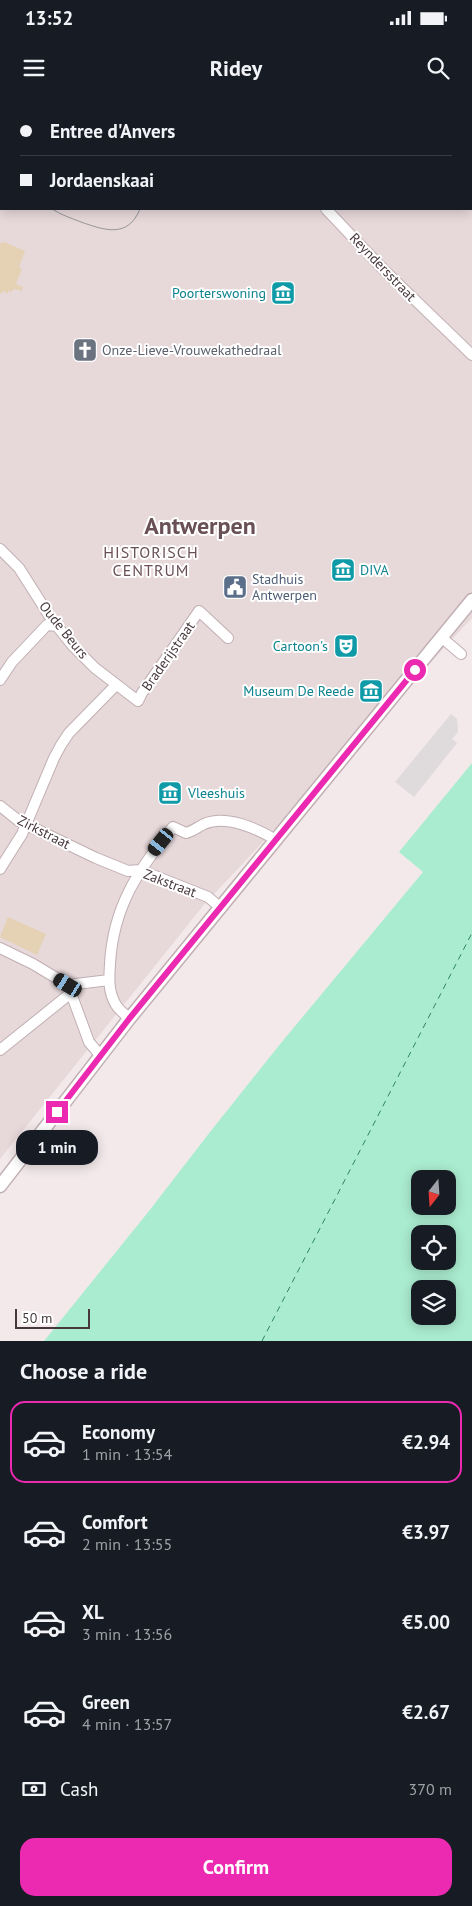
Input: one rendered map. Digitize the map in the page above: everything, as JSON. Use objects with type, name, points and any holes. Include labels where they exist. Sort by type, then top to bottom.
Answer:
[{"type":"street","name":"Reyndersstraat","points":[[327,210],[383,269],[472,355]]},
{"type":"street","name":"Oude Beurs","points":[[0,549],[19,568],[57,626],[95,668],[138,702]]},
{"type":"street","points":[[0,1186],[100,1055],[472,600]]},
{"type":"street","name":"Braderijstraat","points":[[138,702],[142,693],[199,611],[228,638]]},
{"type":"street","points":[[0,680],[12,662],[48,625],[57,626]]},
{"type":"street","points":[[441,637],[461,654]]},
{"type":"street","points":[[0,869],[22,834],[61,745],[74,728],[116,686]]},
{"type":"street","name":"Zirkstraat","points":[[0,806],[19,821],[89,854]]},
{"type":"street","points":[[129,1019],[116,1005],[108,980],[110,949],[115,924],[121,906],[140,870],[173,827],[186,832],[214,821],[243,824],[260,830],[276,840]]},
{"type":"street","name":"Zakstraat","points":[[89,854],[128,871],[140,870],[208,897],[221,908]]},
{"type":"street","points":[[0,948],[33,964],[70,989],[89,1042],[100,1055]]},
{"type":"street","points":[[0,1050],[70,989],[108,980]]},
{"type":"shaded area","points":[[0,210],[472,210],[472,618],[203,906],[0,1159]]},
{"type":"shaded area","points":[[4,242],[25,251],[19,267],[22,269],[16,284],[23,287],[21,292],[14,289],[10,293],[9,290],[8,294],[4,291],[0,294],[0,243]]},
{"type":"shaded area","points":[[451,714],[457,719],[458,732],[452,739],[457,743],[414,797],[395,782]]},
{"type":"shaded area","points":[[472,763],[472,1341],[44,1341],[281,1043],[423,872],[399,852]]},
{"type":"shaded area","points":[[8,917],[46,934],[37,955],[0,937]]},
{"type":"ferry route","points":[[262,1341],[472,933]]},
{"type":"tram line","points":[[54,210],[98,228],[115,230],[129,225],[140,210]]},
{"type":"place","name":"Poorterswoning","points":[[283,293]]},
{"type":"place","name":"Onze-Lieve-Vrouwekathedraal","points":[[85,350]]},
{"type":"place","name":"DIVA","points":[[343,570]]},
{"type":"place","name":"Stadhuis Antwerpen","points":[[235,587]]},
{"type":"place","name":"Cartoon's","points":[[346,646]]},
{"type":"place","name":"Museum De Reede","points":[[371,691]]},
{"type":"place","name":"Vleeshuis","points":[[170,793]]},
{"type":"district","name":"Antwerpen","points":[[200,525]]},
{"type":"district","name":"HISTORISCH CENTRUM","points":[[151,561]]},
{"type":"route","points":[[57,1112],[129,1019],[415,670]]}]
